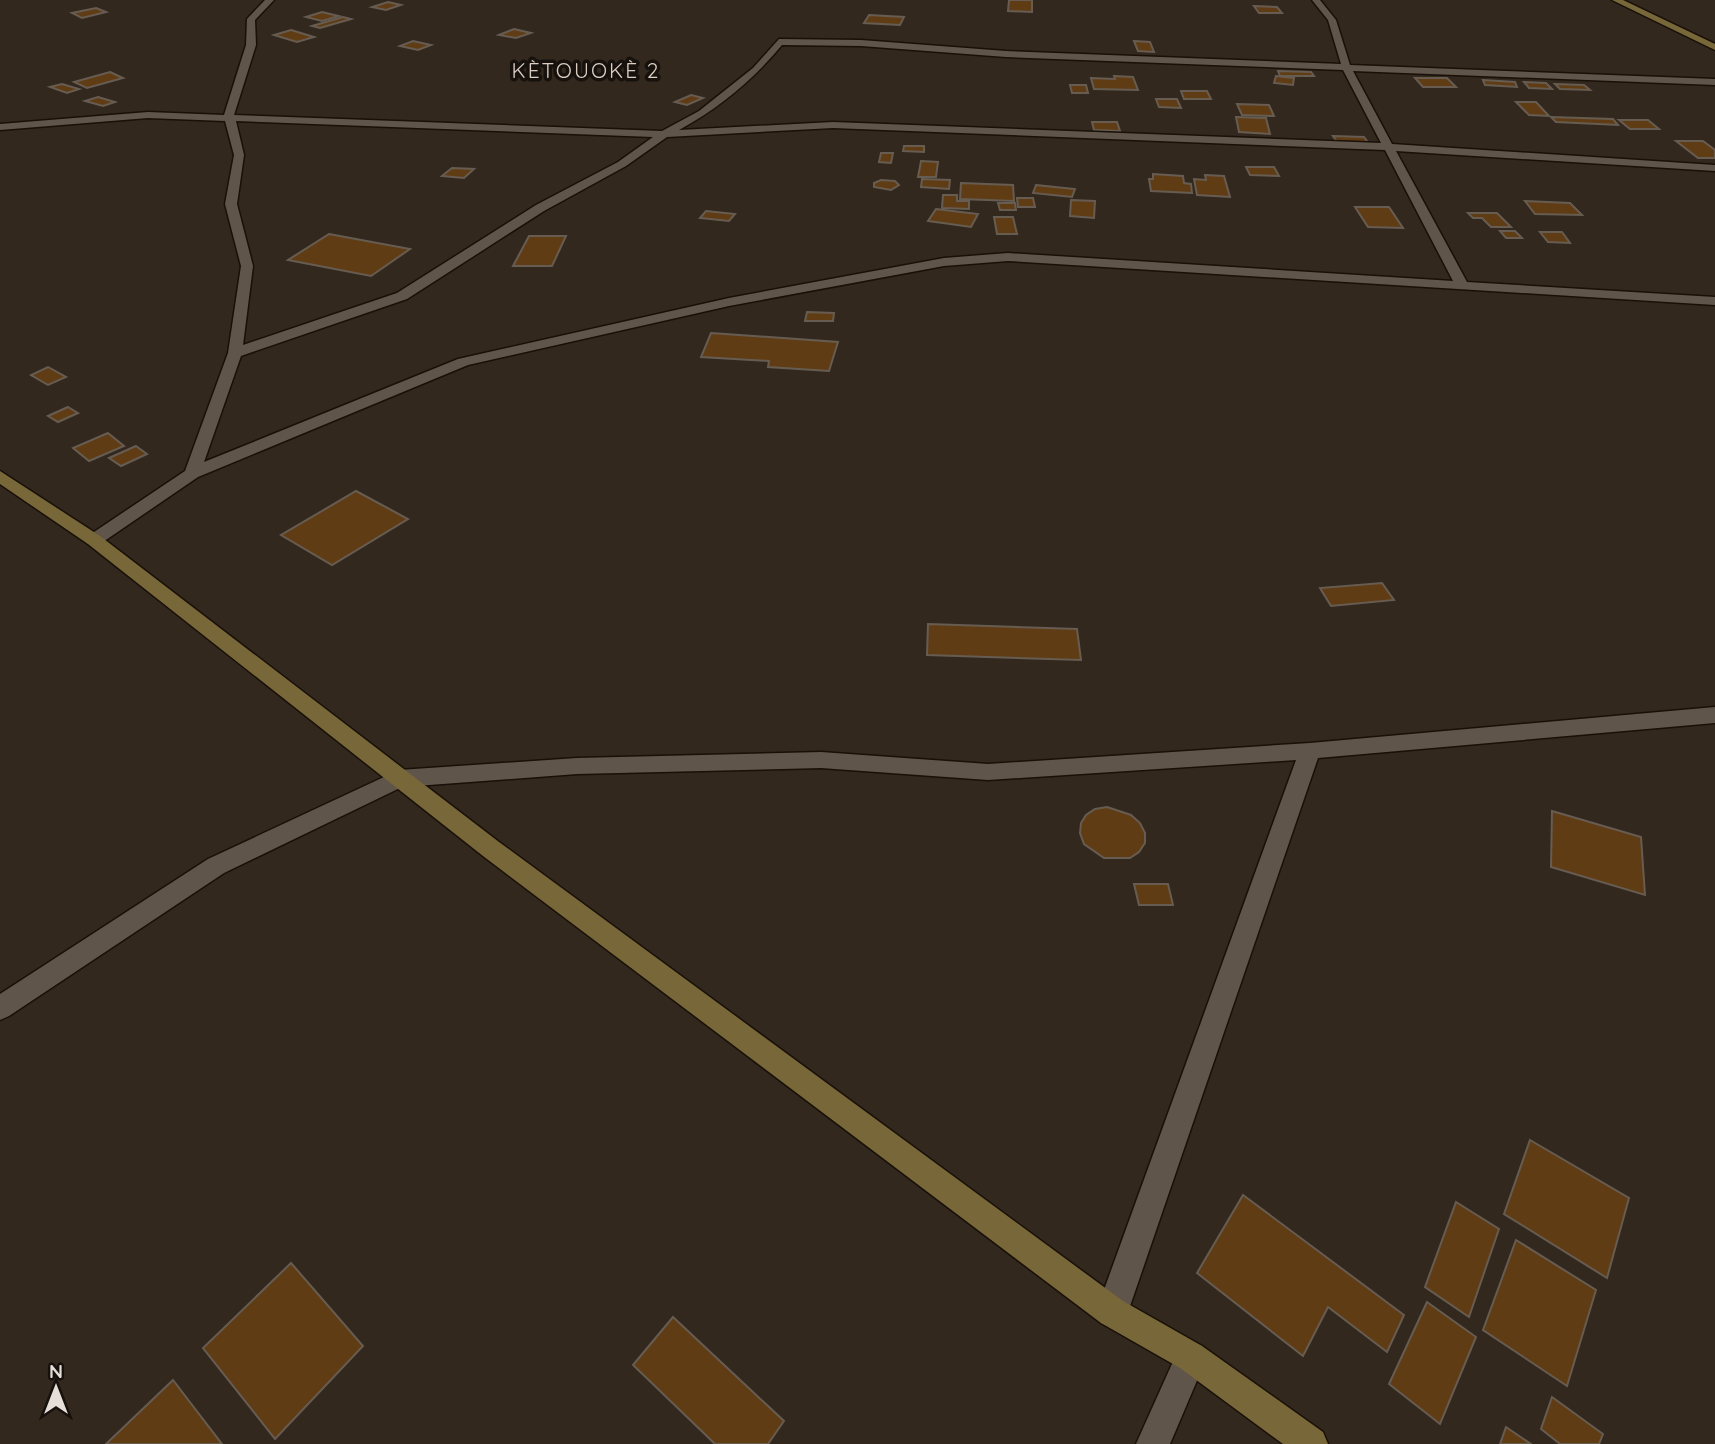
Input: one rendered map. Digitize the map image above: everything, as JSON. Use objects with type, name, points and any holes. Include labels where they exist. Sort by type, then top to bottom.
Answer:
[{"type":"main road","points":[[1616,0],[1715,47]]},
{"type":"main road","points":[[0,476],[94,540],[399,779],[1112,1312],[1191,1357],[1311,1444]]},
{"type":"street","points":[[192,473],[235,353],[247,266],[231,204],[239,155],[229,116],[251,45],[251,19],[270,0]]},
{"type":"street","points":[[1316,0],[1332,20],[1346,67],[1463,287]]},
{"type":"street","points":[[235,353],[402,296],[493,236],[622,164],[664,134],[703,113],[756,71],[779,42],[860,43],[1006,54],[1715,82]]},
{"type":"street","points":[[0,127],[148,115],[229,116],[328,124],[664,134],[833,125],[1390,147],[1715,168]]},
{"type":"street","points":[[94,540],[192,473],[463,362],[729,302],[944,262],[1008,257],[1715,301]]},
{"type":"street","points":[[1,1007],[216,866],[399,779],[577,766],[821,760],[988,772],[1310,751],[1715,716]]},
{"type":"street","points":[[1112,1312],[1310,751]]},
{"type":"street","points":[[1153,1444],[1191,1357]]},
{"type":"building","points":[[1009,0],[1032,0],[1032,12],[1008,11]]},
{"type":"building","points":[[388,2],[401,5],[386,10],[372,7]]},
{"type":"building","points":[[1254,6],[1277,7],[1282,13],[1259,13]]},
{"type":"building","points":[[96,8],[106,12],[82,18],[72,13]]},
{"type":"building","points":[[322,12],[339,16],[322,21],[306,17]]},
{"type":"building","points":[[869,15],[904,17],[900,25],[864,23]]},
{"type":"building","points":[[343,17],[351,19],[320,28],[312,26]]},
{"type":"building","points":[[514,29],[531,33],[516,38],[499,35]]},
{"type":"building","points":[[291,30],[314,37],[297,42],[274,35]]},
{"type":"building","points":[[413,41],[431,45],[418,50],[400,46]]},
{"type":"building","points":[[1134,41],[1150,42],[1154,52],[1138,51]]},
{"type":"building","points":[[1278,71],[1311,72],[1314,76],[1280,76]]},
{"type":"building","points":[[110,72],[123,78],[87,88],[74,82]]},
{"type":"building","points":[[1114,76],[1133,77],[1138,90],[1094,89],[1091,78],[1115,79]]},
{"type":"building","points":[[1276,76],[1294,78],[1293,85],[1274,83]]},
{"type":"building","points":[[1415,78],[1447,78],[1456,87],[1423,87]]},
{"type":"building","points":[[1483,80],[1515,82],[1517,87],[1485,85]]},
{"type":"building","points":[[1524,82],[1546,83],[1552,89],[1529,88]]},
{"type":"building","points":[[62,84],[79,89],[67,93],[50,87]]},
{"type":"building","points":[[1555,84],[1584,85],[1590,90],[1560,89]]},
{"type":"building","points":[[1070,85],[1086,85],[1088,93],[1072,93]]},
{"type":"building","points":[[1181,91],[1207,91],[1211,99],[1184,99]]},
{"type":"building","points":[[691,95],[703,98],[687,105],[675,102]]},
{"type":"building","points":[[98,97],[115,102],[103,106],[85,101]]},
{"type":"building","points":[[1156,99],[1177,99],[1181,108],[1159,107]]},
{"type":"building","points":[[1516,102],[1536,102],[1549,116],[1529,115]]},
{"type":"building","points":[[1237,104],[1269,105],[1274,116],[1242,115]]},
{"type":"building","points":[[1236,117],[1266,118],[1270,134],[1239,132]]},
{"type":"building","points":[[1551,117],[1613,119],[1618,125],[1556,122]]},
{"type":"building","points":[[1619,120],[1648,120],[1659,129],[1630,129]]},
{"type":"building","points":[[1092,122],[1117,122],[1120,131],[1094,130]]},
{"type":"building","points":[[1333,136],[1364,137],[1369,144],[1338,143]]},
{"type":"building","points":[[1676,141],[1703,141],[1715,150],[1715,158],[1698,158]]},
{"type":"building","points":[[904,146],[924,146],[924,152],[903,151]]},
{"type":"building","points":[[881,153],[893,153],[891,163],[879,162]]},
{"type":"building","points":[[921,161],[938,162],[936,177],[918,177]]},
{"type":"building","points":[[1246,167],[1274,167],[1279,176],[1250,175]]},
{"type":"building","points":[[452,168],[474,169],[464,178],[442,176]]},
{"type":"building","points":[[1153,174],[1183,176],[1184,183],[1191,184],[1192,193],[1151,191],[1149,179],[1153,179]]},
{"type":"building","points":[[1205,175],[1224,176],[1230,197],[1197,195],[1194,179],[1206,180]]},
{"type":"building","points":[[922,179],[950,180],[949,189],[921,187]]},
{"type":"building","points":[[881,180],[895,181],[899,185],[891,190],[874,187],[874,183]]},
{"type":"building","points":[[961,183],[1013,185],[1014,201],[960,199]]},
{"type":"building","points":[[1036,185],[1075,189],[1072,197],[1033,193]]},
{"type":"building","points":[[943,195],[957,195],[957,201],[969,201],[969,209],[942,208]]},
{"type":"building","points":[[1017,198],[1033,198],[1035,207],[1018,207]]},
{"type":"building","points":[[1071,200],[1095,201],[1094,218],[1070,216]]},
{"type":"building","points":[[1525,201],[1570,203],[1582,215],[1535,214]]},
{"type":"building","points":[[998,203],[1015,203],[1016,210],[1000,210]]},
{"type":"building","points":[[1355,207],[1389,207],[1403,228],[1368,227]]},
{"type":"building","points":[[936,209],[978,214],[971,227],[928,221]]},
{"type":"building","points":[[706,211],[735,214],[729,221],[700,218]]},
{"type":"building","points":[[1468,213],[1497,213],[1511,227],[1491,227],[1482,218],[1473,218]]},
{"type":"building","points":[[994,217],[1013,217],[1017,234],[997,234]]},
{"type":"building","points":[[1500,231],[1515,231],[1522,238],[1506,238]]},
{"type":"building","points":[[1540,232],[1562,232],[1570,243],[1548,242]]},
{"type":"building","points":[[329,234],[410,249],[371,276],[288,260]]},
{"type":"building","points":[[529,236],[566,236],[552,266],[513,266]]},
{"type":"building","points":[[807,312],[834,313],[833,321],[805,321]]},
{"type":"building","points":[[711,333],[838,342],[829,371],[768,367],[769,361],[701,357]]},
{"type":"building","points":[[48,367],[66,377],[48,385],[31,375]]},
{"type":"building","points":[[68,407],[78,413],[58,422],[48,416]]},
{"type":"building","points":[[108,433],[124,446],[89,461],[73,448]]},
{"type":"building","points":[[136,446],[147,454],[121,466],[109,458]]},
{"type":"building","points":[[356,491],[408,519],[332,565],[281,535]]},
{"type":"building","points":[[1382,583],[1394,600],[1331,606],[1320,588]]},
{"type":"building","points":[[928,624],[1077,629],[1081,660],[927,655]]},
{"type":"building","points":[[1107,807],[1131,815],[1140,823],[1145,833],[1145,843],[1139,852],[1130,858],[1104,858],[1084,844],[1080,833],[1081,823],[1086,815],[1095,809]]},
{"type":"building","points":[[1552,811],[1641,837],[1645,895],[1551,867]]},
{"type":"building","points":[[1134,884],[1168,884],[1173,905],[1139,905]]},
{"type":"building","points":[[1530,1140],[1629,1198],[1607,1278],[1504,1214]]},
{"type":"building","points":[[1243,1195],[1404,1315],[1387,1352],[1328,1307],[1303,1356],[1197,1273]]},
{"type":"building","points":[[1456,1202],[1499,1229],[1469,1317],[1425,1287]]},
{"type":"building","points":[[1516,1240],[1596,1290],[1567,1386],[1483,1330]]},
{"type":"building","points":[[291,1263],[363,1346],[275,1439],[203,1348]]},
{"type":"building","points":[[1427,1302],[1476,1337],[1440,1424],[1389,1384]]},
{"type":"building","points":[[673,1317],[784,1421],[768,1444],[715,1444],[633,1365]]},
{"type":"building","points":[[173,1380],[222,1444],[106,1444]]},
{"type":"building","points":[[1552,1397],[1603,1434],[1599,1444],[1560,1444],[1541,1429]]},
{"type":"building","points":[[1506,1427],[1531,1444],[1500,1444]]},
{"type":"district","name":"KÈTOUOKÈ 2","points":[[586,70]]}]
